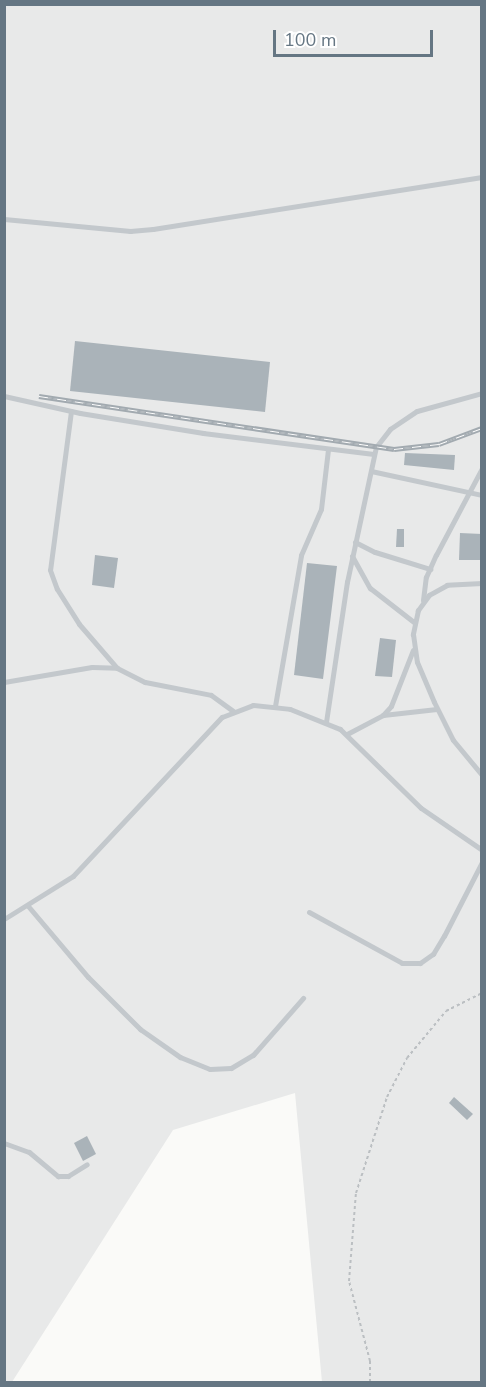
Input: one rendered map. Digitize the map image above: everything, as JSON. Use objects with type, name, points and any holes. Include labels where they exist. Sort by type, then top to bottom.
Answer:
[{"type":"lane","points":[[4,219],[130,231],[153,229],[482,177]]},
{"type":"lane","points":[[326,722],[352,556],[374,454],[386,434],[410,415],[482,393]]},
{"type":"lane","points":[[4,396],[71,411],[374,454]]},
{"type":"lane","points":[[71,411],[50,570],[57,589],[79,624],[117,669],[139,681],[211,695],[233,711]]},
{"type":"lane","points":[[275,706],[301,555],[321,509],[327,449]]},
{"type":"lane","points":[[383,715],[401,687],[414,648],[415,623],[423,601],[430,568],[482,468]]},
{"type":"lane","points":[[371,471],[482,495]]},
{"type":"lane","points":[[355,542],[430,568]]},
{"type":"lane","points":[[352,556],[370,588],[415,623]]},
{"type":"lane","points":[[423,601],[447,585],[482,584]]},
{"type":"lane","points":[[414,648],[437,709],[453,740],[482,775]]},
{"type":"lane","points":[[4,682],[92,667],[117,669]]},
{"type":"lane","points":[[4,920],[73,876],[98,853],[203,736],[233,711],[253,705],[275,706],[326,722],[348,734],[422,808],[482,850]]},
{"type":"lane","points":[[348,734],[383,715],[437,709]]},
{"type":"lane","points":[[309,912],[402,963],[420,963],[433,954],[482,862]]},
{"type":"lane","points":[[28,906],[88,977],[140,1029],[180,1057],[210,1069],[231,1068],[253,1055],[303,998]]},
{"type":"lane","points":[[4,1143],[29,1152],[58,1176],[68,1176],[87,1164]]},
{"type":"path","points":[[370,1383],[370,1361],[348,1281],[356,1193],[387,1097],[407,1058],[446,1011],[482,993]]},
{"type":"shaded area","points":[[4,5],[481,5],[481,1382],[322,1382],[295,1093],[173,1130],[12,1382],[5,1381]]},
{"type":"building","points":[[75,341],[270,362],[265,412],[70,391]]},
{"type":"building","points":[[405,453],[455,455],[454,470],[404,465]]},
{"type":"building","points":[[397,529],[404,529],[404,547],[396,547]]},
{"type":"building","points":[[460,533],[482,534],[482,560],[459,560]]},
{"type":"building","points":[[95,555],[118,558],[114,588],[92,585]]},
{"type":"building","points":[[307,563],[337,566],[323,679],[294,675]]},
{"type":"building","points":[[380,638],[396,640],[392,677],[375,676]]},
{"type":"building","points":[[454,1097],[473,1114],[467,1120],[449,1103]]},
{"type":"building","points":[[87,1136],[96,1154],[83,1161],[74,1143]]},
{"type":"railway","points":[[39,396],[394,449],[439,444],[482,428]]}]
